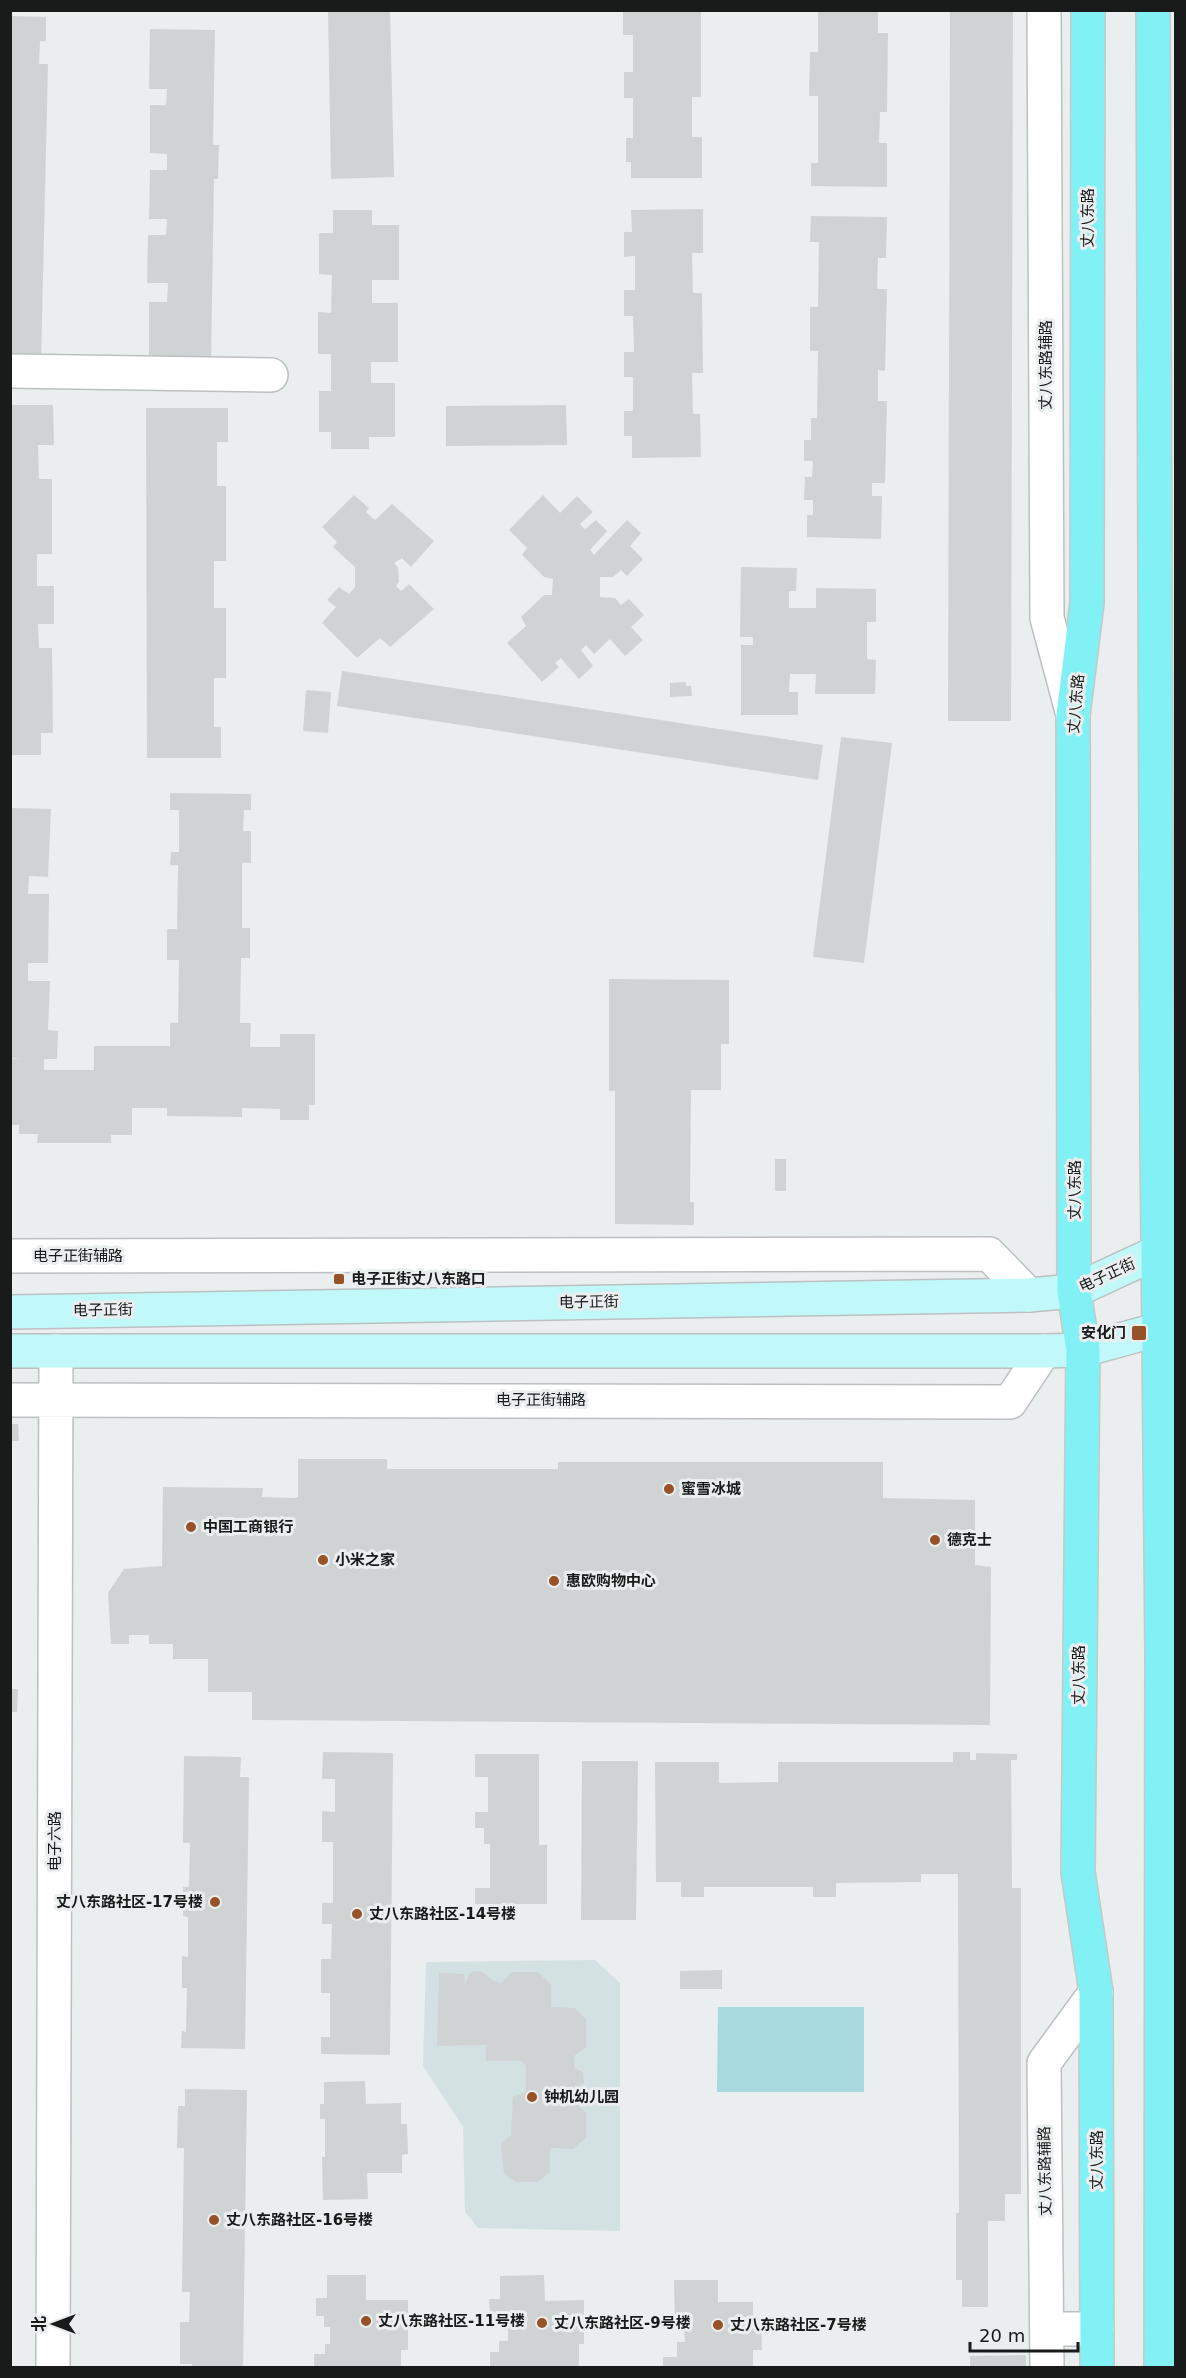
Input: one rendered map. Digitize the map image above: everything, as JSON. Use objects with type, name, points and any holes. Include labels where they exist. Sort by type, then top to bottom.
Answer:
[{"type":"main road","name":"丈八东路","points":[[1088,10],[1087,603],[1073,715],[1074,1291],[1083,1350],[1078,1872],[1096,1992],[1097,2367]]},
{"type":"main road","points":[[1153,10],[1168,1329],[1161,2367]]},
{"type":"main road","name":"电子正街","points":[[10,1312],[1029,1295],[1074,1291],[1167,1250]]},
{"type":"main road","points":[[10,1351],[1044,1351],[1083,1350],[1168,1329]]},
{"type":"street","name":"丈八东路辅路","points":[[1044,10],[1047,618],[1073,715]]},
{"type":"street","points":[[10,371],[271,375]]},
{"type":"street","name":"电子正街辅路","points":[[10,1256],[989,1254],[1029,1295]]},
{"type":"street","name":"电子六路","points":[[53,2367],[56,1351]]},
{"type":"street","name":"电子正街辅路","points":[[10,1400],[1010,1402],[1044,1351]]},
{"type":"street","name":"丈八东路辅路","points":[[1047,2367],[1044,2063],[1096,1992]]},
{"type":"street","points":[[1047,2329],[1097,2329]]},
{"type":"shaded area","name":"钟机幼儿园","points":[[595,1960],[620,1983],[620,2231],[478,2228],[465,2212],[463,2127],[423,2066],[426,1962]]},
{"type":"shaded area","points":[[718,2007],[864,2007],[864,2092],[717,2092]]},
{"type":"building","points":[[328,10],[390,10],[394,177],[331,179]]},
{"type":"building","points":[[701,10],[701,97],[692,97],[692,137],[702,137],[702,178],[631,178],[631,162],[626,162],[626,138],[633,138],[633,98],[624,98],[624,72],[633,72],[633,35],[623,35],[623,11]]},
{"type":"building","points":[[818,10],[878,10],[878,33],[888,33],[887,112],[880,112],[879,143],[887,143],[887,187],[811,186],[811,163],[818,163],[818,96],[809,96],[810,52],[818,52]]},
{"type":"building","points":[[950,10],[1013,10],[1011,721],[948,721]]},
{"type":"building","points":[[10,16],[46,17],[46,41],[40,41],[39,64],[48,64],[41,363],[10,362]]},
{"type":"building","points":[[150,29],[215,30],[213,145],[219,145],[218,179],[214,179],[211,362],[149,361],[149,302],[167,302],[168,283],[147,283],[148,235],[166,235],[167,219],[149,219],[150,170],[167,170],[167,154],[150,153],[150,105],[166,105],[167,89],[149,89]]},
{"type":"building","points":[[703,209],[703,253],[692,253],[693,293],[702,293],[703,373],[692,373],[693,414],[700,414],[701,457],[632,458],[632,436],[624,436],[624,411],[633,411],[633,377],[624,377],[624,352],[634,352],[633,316],[624,316],[624,290],[635,290],[635,256],[624,257],[624,232],[632,232],[631,210]]},
{"type":"building","points":[[333,210],[372,210],[372,225],[399,225],[399,280],[372,280],[372,303],[398,303],[398,362],[371,362],[371,383],[395,383],[395,437],[369,437],[369,449],[331,449],[331,432],[319,432],[319,391],[331,391],[331,354],[318,354],[318,312],[331,313],[332,275],[319,274],[319,233],[333,233]]},
{"type":"building","points":[[811,216],[887,217],[886,258],[878,258],[877,289],[887,289],[885,371],[878,370],[878,401],[887,401],[885,483],[872,483],[872,496],[882,496],[881,539],[807,537],[807,515],[813,515],[813,500],[804,500],[805,477],[812,477],[813,461],[804,461],[804,440],[811,440],[811,418],[817,418],[818,351],[810,351],[810,307],[818,307],[819,242],[810,242]]},
{"type":"building","points":[[10,405],[53,405],[54,445],[38,445],[39,479],[52,479],[52,554],[37,554],[37,586],[54,586],[54,624],[38,624],[39,648],[52,648],[53,733],[41,733],[41,755],[10,755]]},
{"type":"building","points":[[566,405],[567,445],[446,446],[446,406]]},
{"type":"building","points":[[146,408],[228,408],[228,442],[217,442],[217,486],[226,486],[226,561],[214,561],[214,608],[226,608],[226,678],[214,678],[214,727],[221,727],[221,758],[147,758]]},
{"type":"building","points":[[354,495],[369,508],[366,512],[375,520],[392,504],[434,541],[411,567],[402,558],[394,563],[398,568],[399,582],[396,586],[401,591],[409,584],[434,609],[390,647],[380,638],[357,658],[322,623],[336,607],[327,600],[339,587],[349,594],[355,587],[355,567],[333,547],[337,542],[322,527]]},
{"type":"building","points":[[543,495],[560,513],[577,496],[593,512],[580,524],[585,529],[596,520],[607,531],[590,550],[594,555],[627,520],[641,533],[630,546],[643,559],[627,576],[621,570],[613,577],[600,577],[600,597],[615,598],[621,605],[629,599],[644,615],[631,627],[643,640],[625,656],[610,639],[594,654],[586,645],[581,650],[593,666],[579,679],[561,658],[555,663],[559,667],[542,682],[507,643],[526,626],[521,617],[544,595],[552,595],[553,579],[544,577],[522,555],[527,548],[509,530]]},
{"type":"building","points":[[741,567],[797,568],[796,591],[789,591],[789,608],[816,608],[816,588],[876,589],[876,622],[867,622],[867,659],[876,660],[875,694],[815,694],[816,674],[790,674],[789,692],[798,692],[798,715],[741,715],[741,645],[753,645],[753,637],[740,637]]},
{"type":"building","points":[[342,671],[823,745],[818,780],[337,706]]},
{"type":"building","points":[[686,682],[686,686],[691,686],[692,696],[670,697],[670,683]]},
{"type":"building","points":[[306,690],[331,692],[328,733],[303,731]]},
{"type":"building","points":[[841,737],[892,743],[864,963],[813,957]]},
{"type":"building","points":[[170,793],[251,794],[251,810],[244,810],[243,831],[251,831],[251,863],[242,863],[242,928],[250,928],[250,958],[241,958],[240,1023],[251,1023],[250,1047],[280,1047],[280,1034],[315,1034],[315,1105],[309,1105],[309,1120],[280,1120],[280,1109],[242,1108],[242,1117],[167,1116],[167,1108],[132,1108],[132,1135],[111,1135],[111,1143],[37,1143],[38,1134],[19,1134],[19,1125],[10,1125],[10,1059],[20,1058],[10,1058],[10,808],[51,809],[48,877],[29,876],[28,894],[49,894],[48,963],[28,963],[28,981],[50,981],[48,1030],[58,1031],[57,1059],[44,1059],[44,1070],[94,1070],[94,1046],[170,1046],[170,1023],[178,1023],[179,960],[167,960],[167,929],[177,929],[178,865],[170,865],[171,852],[179,852],[179,810],[170,810]]},
{"type":"building","points":[[609,979],[729,980],[729,1044],[721,1044],[721,1090],[691,1090],[690,1202],[694,1202],[694,1225],[615,1224],[615,1091],[609,1091]]},
{"type":"building","points":[[775,1159],[786,1159],[786,1191],[775,1191]]},
{"type":"building","points":[[10,1424],[18,1424],[19,1441],[10,1441]]},
{"type":"building","name":"惠欧购物中心","points":[[298,1459],[387,1459],[387,1469],[558,1469],[558,1462],[883,1462],[883,1498],[975,1500],[975,1565],[991,1567],[990,1725],[252,1720],[252,1692],[208,1692],[208,1659],[173,1659],[173,1644],[149,1644],[149,1635],[129,1635],[129,1644],[111,1644],[108,1593],[124,1569],[162,1566],[163,1487],[263,1488],[262,1497],[295,1498],[298,1497]]},
{"type":"building","points":[[10,1689],[18,1689],[17,1712],[10,1712]]},
{"type":"building","name":"丈八东路社区-14号楼","points":[[323,1752],[393,1753],[390,2055],[321,2054],[321,2037],[330,2037],[330,1993],[321,1993],[321,1959],[331,1959],[332,1924],[322,1924],[322,1903],[333,1903],[333,1842],[322,1842],[322,1811],[335,1812],[335,1779],[322,1779]]},
{"type":"building","points":[[953,1752],[970,1752],[970,1760],[976,1760],[976,1753],[1017,1754],[1017,1760],[1011,1760],[1012,1888],[1021,1888],[1021,2194],[1005,2194],[1005,2221],[988,2221],[988,2307],[962,2307],[962,2280],[956,2280],[956,2213],[959,2213],[958,1874],[921,1874],[921,1882],[836,1883],[836,1897],[813,1897],[813,1887],[704,1887],[704,1897],[681,1897],[681,1882],[656,1882],[655,1762],[719,1762],[719,1783],[778,1782],[778,1762],[953,1762]]},
{"type":"building","points":[[475,1754],[539,1754],[539,1845],[547,1845],[547,1904],[475,1904],[475,1888],[490,1888],[490,1844],[484,1844],[484,1828],[475,1828],[475,1812],[488,1812],[488,1777],[475,1777]]},
{"type":"building","name":"丈八东路社区-17号楼","points":[[184,1756],[241,1757],[240,1777],[249,1777],[245,2049],[181,2048],[182,2031],[186,2032],[187,1988],[182,1988],[182,1956],[188,1957],[188,1917],[183,1916],[183,1887],[189,1887],[190,1843],[183,1843]]},
{"type":"building","points":[[582,1761],[638,1761],[636,1920],[581,1920]]},
{"type":"building","points":[[722,1970],[722,1989],[680,1989],[680,1971]]},
{"type":"building","points":[[481,1971],[494,1981],[501,1983],[513,1972],[538,1972],[551,1985],[551,2007],[575,2008],[586,2019],[586,2047],[574,2056],[575,2068],[583,2072],[584,2082],[574,2091],[574,2101],[586,2113],[586,2138],[573,2149],[550,2148],[550,2172],[538,2182],[516,2182],[504,2174],[501,2144],[511,2135],[513,2097],[526,2092],[526,2066],[522,2061],[486,2061],[486,2045],[437,2046],[439,1973],[464,1974],[465,1985],[469,1974]]},
{"type":"building","points":[[365,2081],[366,2104],[401,2103],[401,2124],[407,2124],[408,2154],[402,2155],[402,2173],[367,2173],[368,2199],[323,2200],[322,2157],[325,2157],[325,2119],[320,2119],[320,2104],[324,2104],[324,2082]]},
{"type":"building","name":"丈八东路社区-16号楼","points":[[185,2089],[247,2090],[243,2368],[192,2368],[192,2364],[180,2364],[180,2322],[189,2322],[190,2292],[182,2292],[184,2148],[177,2148],[178,2106],[185,2106]]},
{"type":"building","name":"丈八东路社区-11号楼","points":[[327,2275],[366,2275],[366,2300],[408,2300],[408,2350],[401,2350],[401,2368],[314,2368],[314,2354],[325,2354],[325,2344],[330,2344],[330,2327],[324,2327],[324,2316],[316,2316],[316,2298],[327,2298]]},
{"type":"building","name":"丈八东路社区-9号楼","points":[[544,2275],[545,2301],[584,2300],[584,2344],[579,2344],[579,2368],[490,2368],[490,2352],[499,2352],[499,2341],[508,2341],[508,2330],[500,2330],[500,2316],[490,2316],[489,2299],[500,2299],[500,2276]]},
{"type":"building","name":"丈八东路社区-7号楼","points":[[674,2280],[718,2280],[718,2302],[753,2302],[753,2320],[761,2320],[762,2350],[753,2350],[753,2368],[663,2368],[663,2357],[677,2357],[677,2342],[685,2342],[684,2329],[675,2329]]},
{"type":"building","points":[[1026,2355],[1026,2368],[970,2368],[970,2356]]},
{"type":"place","name":"电子正街丈八东路口","points":[[339,1279]]},
{"type":"place","name":"安化门","points":[[1139,1333]]},
{"type":"place","name":"蜜雪冰城","points":[[669,1489]]},
{"type":"place","name":"中国工商银行","points":[[191,1527]]},
{"type":"place","name":"德克士","points":[[935,1540]]},
{"type":"place","name":"小米之家","points":[[323,1560]]},
{"type":"place","name":"惠欧购物中心","points":[[554,1581]]},
{"type":"place","name":"丈八东路社区-17号楼","points":[[215,1902]]},
{"type":"place","name":"丈八东路社区-14号楼","points":[[357,1914]]},
{"type":"place","name":"钟机幼儿园","points":[[532,2097]]},
{"type":"place","name":"丈八东路社区-16号楼","points":[[214,2220]]},
{"type":"place","name":"丈八东路社区-11号楼","points":[[366,2321]]},
{"type":"place","name":"丈八东路社区-9号楼","points":[[542,2323]]},
{"type":"place","name":"丈八东路社区-7号楼","points":[[718,2325]]}]
